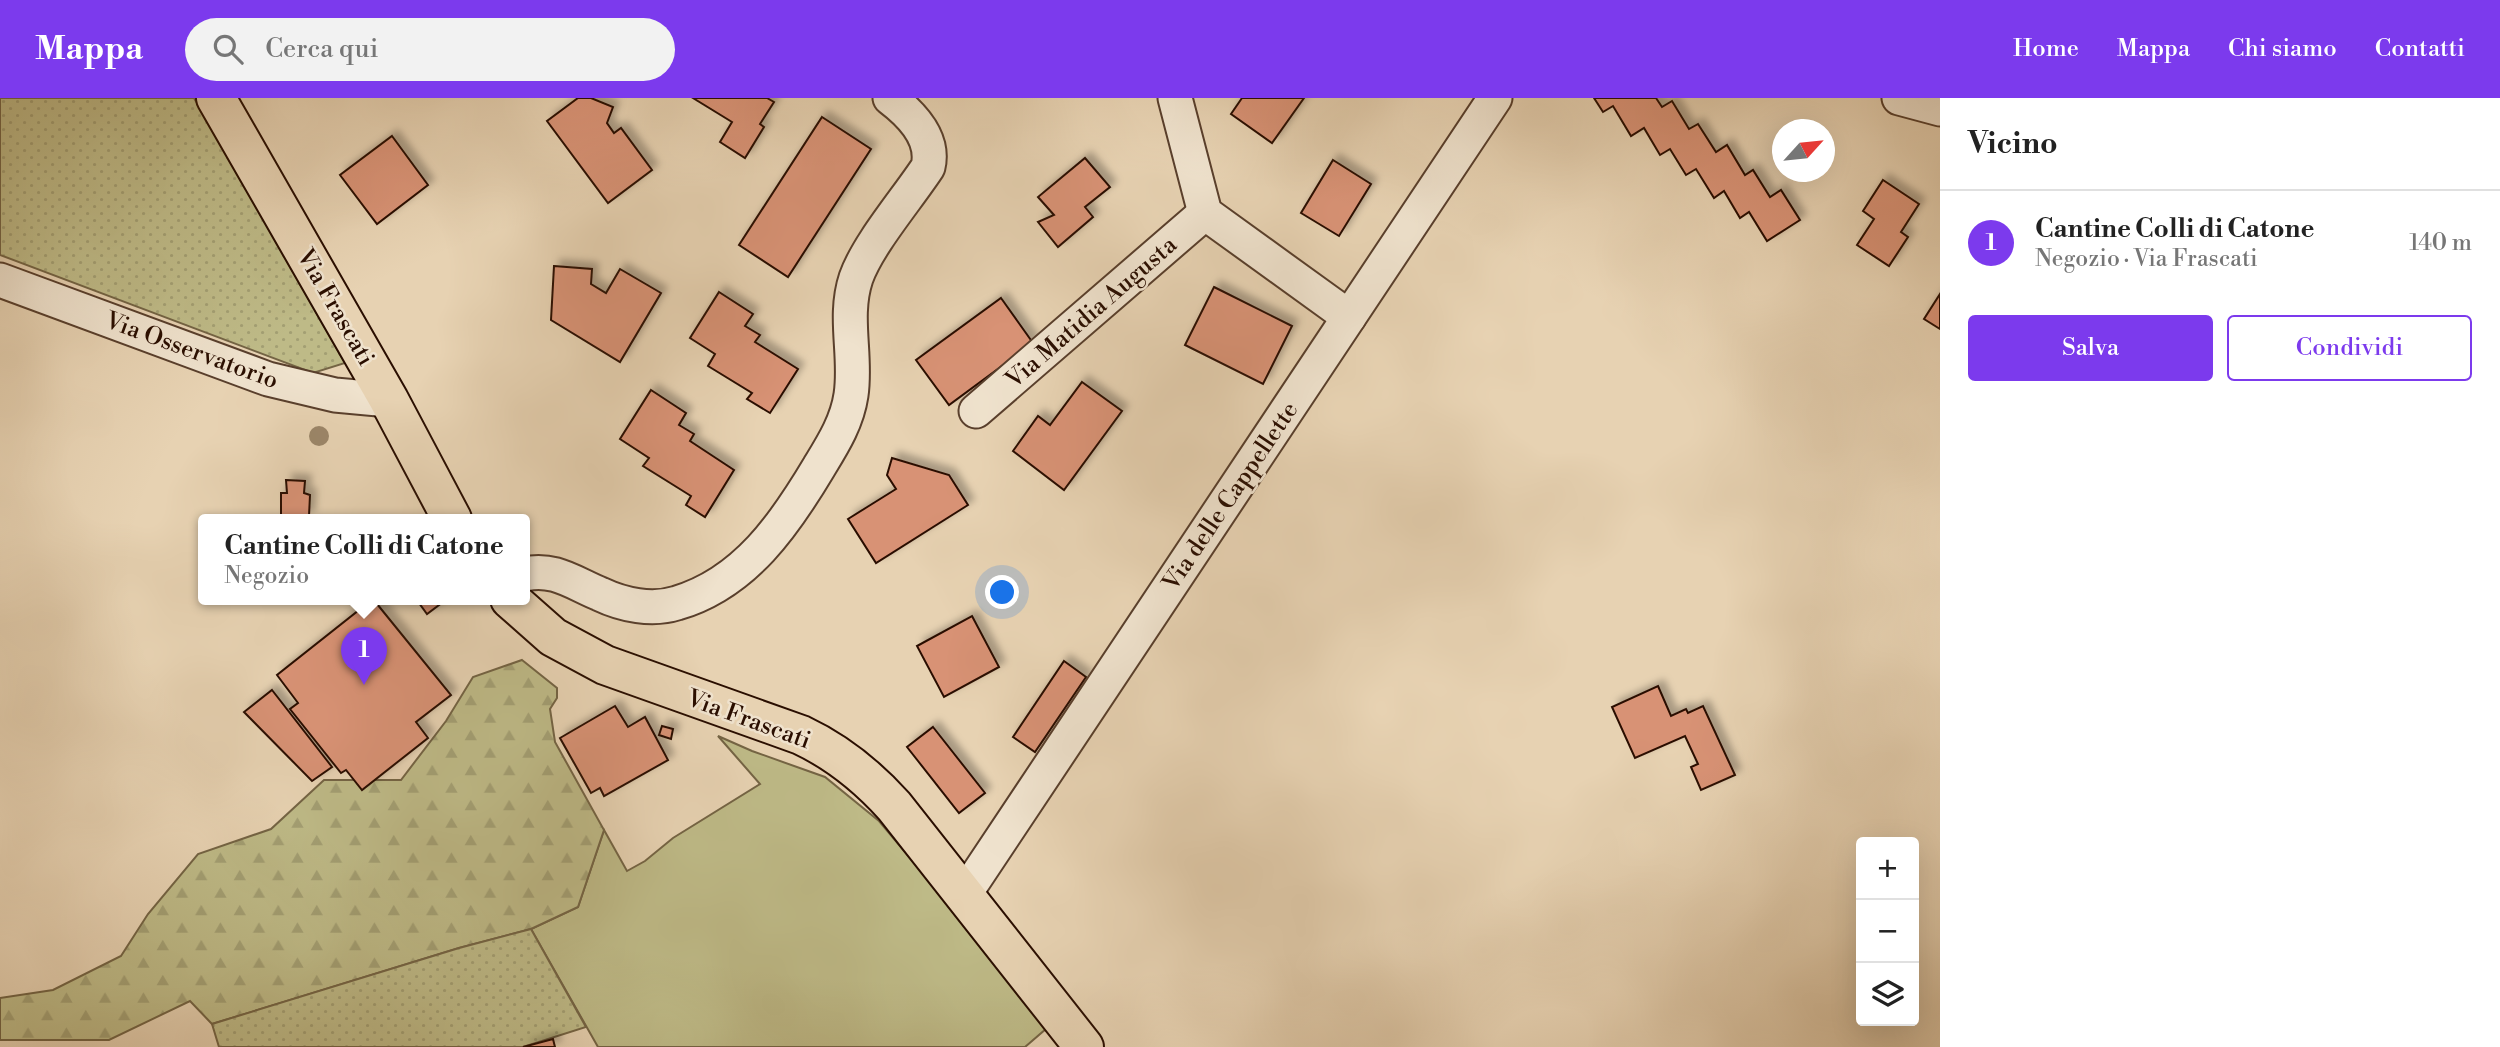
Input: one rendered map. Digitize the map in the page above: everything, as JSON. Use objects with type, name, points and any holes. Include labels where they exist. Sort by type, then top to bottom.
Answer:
[{"type":"main road","name":"Via Frascati","points":[[216,98],[389,400],[449,514]]},
{"type":"main road","name":"Via Frascati","points":[[517,605],[553,637],[596,661],[801,736],[826,748],[861,773],[881,792],[1084,1047]]},
{"type":"street","points":[[530,573],[555,573],[612,600],[663,607],[692,598],[723,580],[753,558],[778,531],[802,496],[846,416],[853,381],[851,304],[859,271],[928,167],[929,146],[919,125],[903,107],[890,98]]},
{"type":"street","points":[[1175,98],[1205,213],[1349,317]]},
{"type":"street","name":"Via delle Cappellette","points":[[964,895],[1495,98]]},
{"type":"street","points":[[1899,98],[1940,109]]},
{"type":"street","name":"Via Matidia Augusta","points":[[976,411],[1205,213]]},
{"type":"street","name":"Via Osservatorio","points":[[0,280],[268,379],[328,394],[389,400]]},
{"type":"green space","points":[[0,98],[194,98],[345,363],[313,373],[0,255]]},
{"type":"green space","points":[[522,660],[557,688],[557,698],[550,709],[555,742],[604,830],[578,907],[531,929],[459,948],[212,1024],[190,1001],[109,1040],[0,1040],[0,998],[53,990],[121,956],[148,914],[198,854],[271,829],[324,780],[401,780],[446,721],[473,677]]},
{"type":"green space","points":[[718,736],[825,777],[879,821],[915,864],[925,868],[1047,1028],[1025,1047],[598,1047],[531,929],[578,907],[604,830],[627,871],[645,861],[673,838],[760,784]]},
{"type":"green space","points":[[531,929],[586,1027],[523,1047],[219,1047],[212,1024],[459,948]]},
{"type":"building","points":[[578,98],[591,98],[613,107],[607,123],[614,133],[621,128],[652,170],[608,203],[547,121]]},
{"type":"building","points":[[693,98],[767,98],[774,102],[760,124],[764,127],[745,158],[720,142],[732,122]]},
{"type":"building","points":[[1242,98],[1304,98],[1272,143],[1231,114]]},
{"type":"building","points":[[1594,98],[1656,98],[1662,107],[1672,101],[1689,129],[1698,124],[1716,152],[1727,145],[1745,175],[1753,170],[1770,197],[1781,190],[1800,220],[1767,241],[1749,212],[1740,218],[1724,191],[1714,198],[1696,169],[1686,175],[1670,149],[1660,155],[1644,128],[1631,136],[1613,106],[1603,112]]},
{"type":"building","points":[[822,117],[871,149],[788,277],[739,245]]},
{"type":"building","points":[[392,136],[428,185],[377,224],[340,175]]},
{"type":"building","points":[[1085,158],[1110,187],[1085,207],[1093,217],[1058,247],[1038,222],[1054,215],[1038,197]]},
{"type":"building","points":[[1333,160],[1371,184],[1339,236],[1301,213]]},
{"type":"building","points":[[1883,180],[1919,204],[1901,232],[1908,237],[1889,266],[1857,245],[1874,219],[1863,211]]},
{"type":"building","points":[[554,266],[592,269],[591,284],[606,293],[620,269],[661,293],[620,362],[551,320]]},
{"type":"building","points":[[1214,287],[1292,326],[1263,384],[1185,345]]},
{"type":"building","points":[[719,292],[753,314],[745,326],[760,335],[755,342],[798,369],[770,413],[747,399],[752,393],[708,366],[715,354],[690,338]]},
{"type":"building","points":[[1940,294],[1940,329],[1924,319]]},
{"type":"building","points":[[1001,298],[1033,343],[949,405],[916,360]]},
{"type":"building","points":[[1082,382],[1122,411],[1064,490],[1013,451],[1038,416],[1050,425]]},
{"type":"building","points":[[651,390],[686,413],[679,425],[694,434],[690,441],[734,470],[705,517],[686,505],[691,496],[643,466],[649,458],[620,439]]},
{"type":"building","points":[[892,458],[949,475],[968,505],[876,563],[848,519],[896,489],[887,475]]},
{"type":"building","points":[[286,480],[305,481],[304,493],[310,495],[309,514],[281,514],[281,493],[287,493]]},
{"type":"building","points":[[365,605],[378,605],[451,695],[416,722],[428,738],[362,790],[346,770],[341,773],[290,709],[298,703],[277,675]]},
{"type":"building","points":[[420,605],[439,605],[427,614]]},
{"type":"building","points":[[972,616],[999,667],[944,697],[917,646]]},
{"type":"building","points":[[1064,661],[1086,677],[1035,752],[1013,737]]},
{"type":"building","points":[[1658,686],[1671,716],[1686,709],[1688,713],[1703,706],[1735,775],[1701,790],[1691,767],[1698,764],[1685,736],[1635,758],[1612,707]]},
{"type":"building","points":[[272,690],[332,767],[312,781],[244,712]]},
{"type":"building","points":[[615,706],[628,727],[645,717],[668,760],[604,796],[600,788],[591,793],[560,738]]},
{"type":"building","points":[[662,726],[673,729],[671,739],[659,735]]},
{"type":"building","points":[[933,727],[985,793],[959,813],[907,747]]},
{"type":"building","points":[[553,1039],[555,1047],[523,1047]]},
{"type":"place","name":"Cantine Colli di Catone","points":[[364,685]]}]
